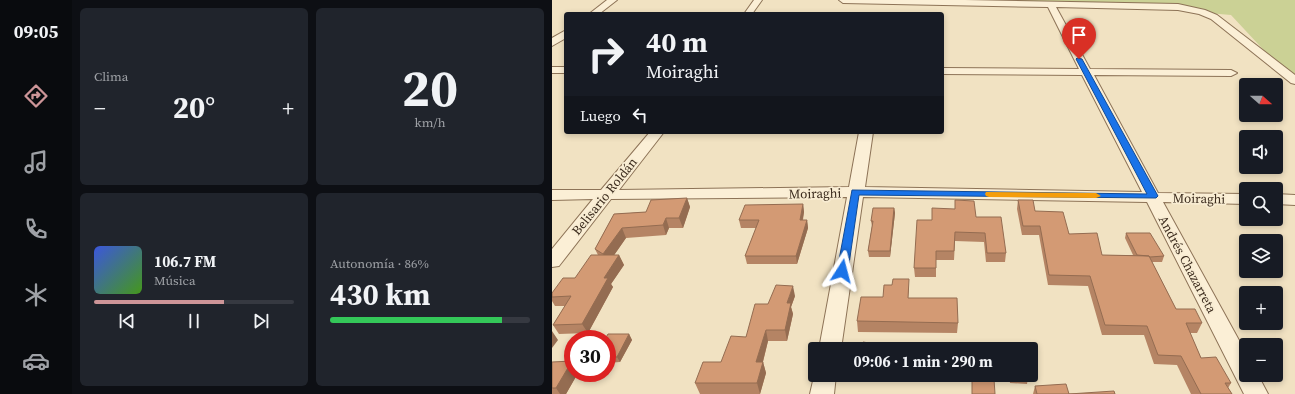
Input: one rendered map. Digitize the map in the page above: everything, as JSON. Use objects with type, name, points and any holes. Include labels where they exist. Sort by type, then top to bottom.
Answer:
[{"type":"street","points":[[596,12],[612,0]]},
{"type":"street","points":[[749,12],[758,0]]},
{"type":"street","points":[[844,0],[889,4],[1178,7],[1202,12],[1214,17],[1295,81]]},
{"type":"street","name":"Andrés Chazarreta","points":[[1051,5],[1239,362]]},
{"type":"street","points":[[552,43],[564,34]]},
{"type":"street","points":[[552,70],[564,70]]},
{"type":"street","points":[[944,71],[1230,73]]},
{"type":"street","name":"Belisario Roldán","points":[[552,261],[655,134]]},
{"type":"street","points":[[831,342],[866,134]]},
{"type":"street","name":"Moiraghi","points":[[552,195],[855,192],[1153,196],[1239,199]]},
{"type":"street","points":[[1283,199],[1295,200]]},
{"type":"street","points":[[822,394],[825,382]]},
{"type":"street","name":"Andrés Chazarreta","points":[[1250,382],[1256,394]]},
{"type":"green space","points":[[843,0],[1295,0],[1295,77],[1285,73],[1231,15],[1116,5]]},
{"type":"building","points":[[687,198],[679,218],[666,218],[663,225],[622,228],[603,254],[595,249],[614,214],[646,212],[651,200]]},
{"type":"building","points":[[955,200],[974,201],[976,217],[1001,217],[1006,253],[987,253],[985,233],[955,232],[954,251],[936,251],[936,268],[914,268],[917,220],[932,220],[932,208],[955,209]]},
{"type":"building","points":[[1018,200],[1033,200],[1035,211],[1063,212],[1069,234],[1097,233],[1102,255],[1149,256],[1176,309],[1195,309],[1202,323],[1186,323],[1201,358],[1216,357],[1231,383],[1225,383],[1232,394],[1201,394],[1181,356],[1158,355],[1147,326],[1105,325],[1090,276],[1049,275],[1040,226],[1023,226]]},
{"type":"building","points":[[803,204],[800,220],[807,220],[796,256],[745,256],[759,220],[739,220],[745,205]]},
{"type":"building","points":[[873,208],[894,208],[890,251],[868,251],[873,221],[871,221]]},
{"type":"building","points":[[1126,233],[1150,233],[1164,256],[1150,257],[1137,255]]},
{"type":"building","points":[[591,255],[619,255],[604,278],[608,278],[582,324],[553,325],[571,296],[552,297],[552,293],[563,278],[575,278]]},
{"type":"building","points":[[893,279],[909,279],[908,298],[957,298],[958,323],[857,321],[861,297],[883,297],[884,285],[892,285]]},
{"type":"building","points":[[776,285],[793,286],[787,303],[791,303],[785,330],[766,330],[756,362],[763,362],[757,383],[695,383],[703,362],[721,362],[731,336],[746,337],[755,304],[768,304]]},
{"type":"building","points":[[616,334],[629,334],[617,357]]},
{"type":"building","points":[[564,361],[564,374],[556,388],[552,388],[552,362]]},
{"type":"building","points":[[972,382],[994,382],[995,394],[972,394]]},
{"type":"building","points":[[1066,384],[1069,394],[1037,394],[1035,386]]},
{"type":"building","points":[[1114,391],[1115,394],[1069,394]]},
{"type":"slow traffic","points":[[989,194],[1096,196]]},
{"type":"route","points":[[842,271],[855,192],[1153,196],[1079,59]]}]
